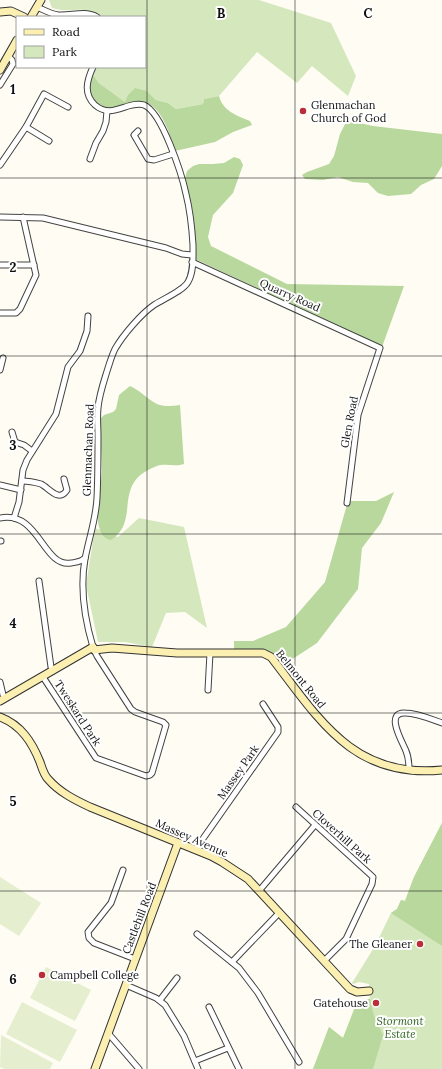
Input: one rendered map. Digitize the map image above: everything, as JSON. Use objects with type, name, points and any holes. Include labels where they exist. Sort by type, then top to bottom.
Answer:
[{"type":"street","points":[[32,16],[41,0]]},
{"type":"street","points":[[37,7],[52,14],[89,13],[95,16]]},
{"type":"street","points":[[0,12],[11,11],[22,16]]},
{"type":"street","points":[[0,70],[16,42]]},
{"type":"street","points":[[0,86],[13,64],[12,60],[8,56]]},
{"type":"street","points":[[90,159],[96,143],[104,131],[107,111],[95,105],[88,96],[87,81],[93,68]]},
{"type":"street","points":[[0,165],[26,127],[44,94],[68,107]]},
{"type":"street","name":"Glenmachan Road","points":[[94,649],[85,601],[83,577],[85,558],[92,531],[97,499],[98,409],[103,385],[115,349],[131,327],[152,306],[187,284],[190,278],[192,262],[191,226],[186,194],[167,137],[155,114],[146,106],[136,104],[120,110],[107,111]]},
{"type":"street","points":[[26,127],[49,141]]},
{"type":"street","points":[[138,131],[134,135],[148,159],[154,160],[173,154]]},
{"type":"street","points":[[0,217],[43,218],[166,248],[182,254],[192,255]]},
{"type":"street","points":[[0,313],[16,313],[20,309],[36,275],[23,217]]},
{"type":"street","name":"Quarry Road","points":[[192,262],[380,348]]},
{"type":"street","points":[[0,265],[34,265]]},
{"type":"street","points":[[14,518],[21,490],[23,470],[32,451],[56,414],[68,367],[80,351],[87,331],[88,316]]},
{"type":"street","name":"Glen Road","points":[[347,503],[358,415],[380,348]]},
{"type":"street","points":[[0,370],[4,358]]},
{"type":"street","points":[[12,432],[15,442],[24,444],[32,451]]},
{"type":"street","points":[[22,481],[42,485],[54,494],[61,496],[65,494],[67,490],[64,479]]},
{"type":"street","points":[[0,485],[21,490]]},
{"type":"street","points":[[0,518],[14,518],[33,530],[53,557],[60,562],[66,564],[81,562],[85,558]]},
{"type":"street","points":[[39,581],[51,667],[53,671]]},
{"type":"street","name":"Belmont Road","points":[[1,701],[94,649],[112,648],[177,653],[257,652],[267,654],[271,657],[318,718],[337,738],[348,746],[378,763],[409,770],[442,770]]},
{"type":"street","name":"Tweskard Park","points":[[43,677],[96,758],[146,776],[150,775],[152,773],[166,724],[131,709],[94,649]]},
{"type":"street","points":[[208,690],[210,653]]},
{"type":"street","points":[[0,682],[1,701]]},
{"type":"street","name":"Massey Park","points":[[195,850],[278,732],[278,727],[262,704]]},
{"type":"street","points":[[409,770],[407,754],[395,724],[396,717],[399,714],[406,713],[442,723]]},
{"type":"street","name":"Massey Avenue","points":[[0,717],[14,724],[22,731],[30,742],[47,778],[55,786],[72,798],[90,807],[222,862],[248,879],[353,991],[370,992]]},
{"type":"street","name":"Cloverhill Park","points":[[296,807],[371,874],[373,880],[346,939],[324,961]]},
{"type":"street","points":[[259,891],[315,825]]},
{"type":"street","name":"Castlehill Road","points":[[95,1069],[178,843]]},
{"type":"street","points":[[123,870],[111,903],[90,929],[88,935],[90,940],[135,959]]},
{"type":"street","points":[[232,962],[279,913]]},
{"type":"street","points":[[196,934],[239,968],[258,993],[300,1062]]},
{"type":"street","points":[[160,1000],[177,978]]},
{"type":"street","points":[[126,985],[160,1000],[165,1005],[184,1036],[198,1069]]},
{"type":"street","points":[[209,1007],[239,1069]]},
{"type":"street","points":[[108,1033],[139,1069]]},
{"type":"street","points":[[195,1061],[228,1048]]},
{"type":"green space","points":[[49,0],[259,0],[331,23],[356,76],[348,96],[312,66],[297,83],[257,52],[219,96],[204,99],[203,104],[176,109],[168,103],[156,100],[147,91],[125,102],[99,83],[94,76],[90,77],[94,68],[146,68],[146,16],[100,16],[89,11],[59,10],[52,8]]},
{"type":"green space","points":[[94,76],[99,83],[125,102],[128,95],[135,88],[147,91],[156,100],[168,103],[176,109],[203,104],[204,99],[219,96],[227,109],[250,121],[252,125],[233,132],[215,142],[175,151],[166,125],[154,107],[142,102],[114,108],[101,106],[90,92],[90,77]]},
{"type":"green space","points":[[346,122],[442,134],[442,166],[434,179],[421,185],[411,194],[388,196],[378,193],[368,183],[353,182],[338,177],[323,180],[305,179],[302,175],[329,164],[334,156],[340,134]]},
{"type":"green space","points":[[234,157],[240,159],[243,165],[233,193],[213,215],[208,237],[211,246],[287,284],[404,286],[382,347],[195,259],[193,212],[185,178],[187,171],[193,166],[199,164],[224,163]]},
{"type":"green space","points":[[130,386],[157,404],[165,406],[180,405],[184,464],[157,466],[143,473],[134,482],[130,492],[125,522],[120,532],[111,540],[106,539],[102,534],[98,521],[102,471],[100,431],[101,418],[116,409],[119,395]]},
{"type":"green space","points":[[394,492],[381,523],[362,548],[358,589],[317,643],[291,660],[305,683],[300,689],[271,654],[265,649],[234,649],[234,641],[253,641],[286,627],[325,582],[348,501],[376,501]]},
{"type":"green space","points":[[139,518],[184,527],[207,628],[185,612],[166,613],[152,647],[125,642],[98,642],[86,585],[95,528],[118,537]]},
{"type":"green space","name":"Stormont Estate","points":[[442,823],[442,1069],[313,1069],[329,1027],[343,1038],[357,1002],[363,1003],[370,998],[369,984],[359,982],[352,983],[375,946],[391,913],[397,909],[401,900],[405,901],[414,877]]},
{"type":"green space","points":[[442,823],[442,946],[391,913],[397,909],[401,900],[405,901],[414,877]]},
{"type":"green space","points":[[0,877],[41,903],[19,936],[0,924]]},
{"type":"green space","points":[[46,967],[91,990],[75,1021],[30,998]]},
{"type":"green space","points":[[370,999],[374,1016],[383,1035],[373,1069],[313,1069],[329,1027],[343,1038],[357,1002],[363,1003]]},
{"type":"green space","points":[[22,1002],[77,1030],[60,1062],[6,1034]]},
{"type":"green space","points":[[1,1035],[53,1063],[50,1069],[4,1069],[0,1067]]},
{"type":"place","name":"Glenmachan Church of God","points":[[303,111]]},
{"type":"place","name":"The Gleaner","points":[[420,944]]},
{"type":"place","name":"Campbell College","points":[[42,975]]},
{"type":"place","name":"Gatehouse","points":[[376,1003]]}]
